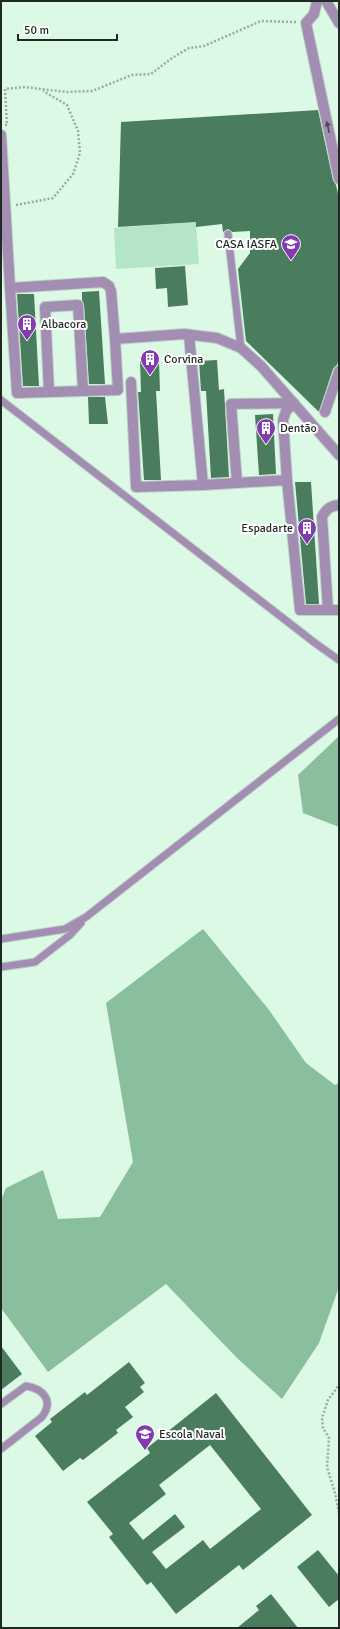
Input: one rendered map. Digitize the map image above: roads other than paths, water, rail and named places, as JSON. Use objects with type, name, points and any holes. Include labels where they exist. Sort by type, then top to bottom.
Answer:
[{"type":"street","points":[[317,1],[314,14],[306,23],[339,179]]},
{"type":"street","points":[[326,1],[339,23]]},
{"type":"street","points":[[1,135],[10,288],[17,393],[118,390],[111,291],[109,286],[103,282],[10,288]]},
{"type":"street","points":[[49,392],[44,307],[78,305],[83,391]]},
{"type":"street","points":[[115,339],[189,335],[217,338],[241,348],[261,366],[339,455]]},
{"type":"street","points":[[189,335],[204,485]]},
{"type":"street","points":[[325,412],[339,371]]},
{"type":"street","points":[[131,382],[136,487],[287,480]]},
{"type":"street","points":[[294,403],[286,411],[283,420],[287,480],[300,610],[339,610]]},
{"type":"street","points":[[237,483],[231,404],[294,403]]},
{"type":"street","points":[[328,610],[322,517],[325,510],[332,506],[339,505]]},
{"type":"lane","points":[[228,234],[241,348]]},
{"type":"lane","points":[[1,400],[309,639],[339,660]]},
{"type":"lane","points":[[1,966],[35,962],[70,935],[86,918],[339,720]]},
{"type":"lane","points":[[1,938],[65,929],[86,918]]},
{"type":"lane","points":[[1,1404],[26,1386],[34,1387],[40,1391],[46,1397],[48,1404],[47,1411],[42,1417],[1,1449]]},
{"type":"place","name":"CASA IASFA","points":[[291,261]]},
{"type":"place","name":"Albacora","points":[[27,341]]},
{"type":"place","name":"Corvina","points":[[150,376]]},
{"type":"place","name":"Dentão","points":[[266,445]]},
{"type":"place","name":"Espadarte","points":[[307,545]]},
{"type":"place","name":"Escola Naval","points":[[145,1451]]}]
